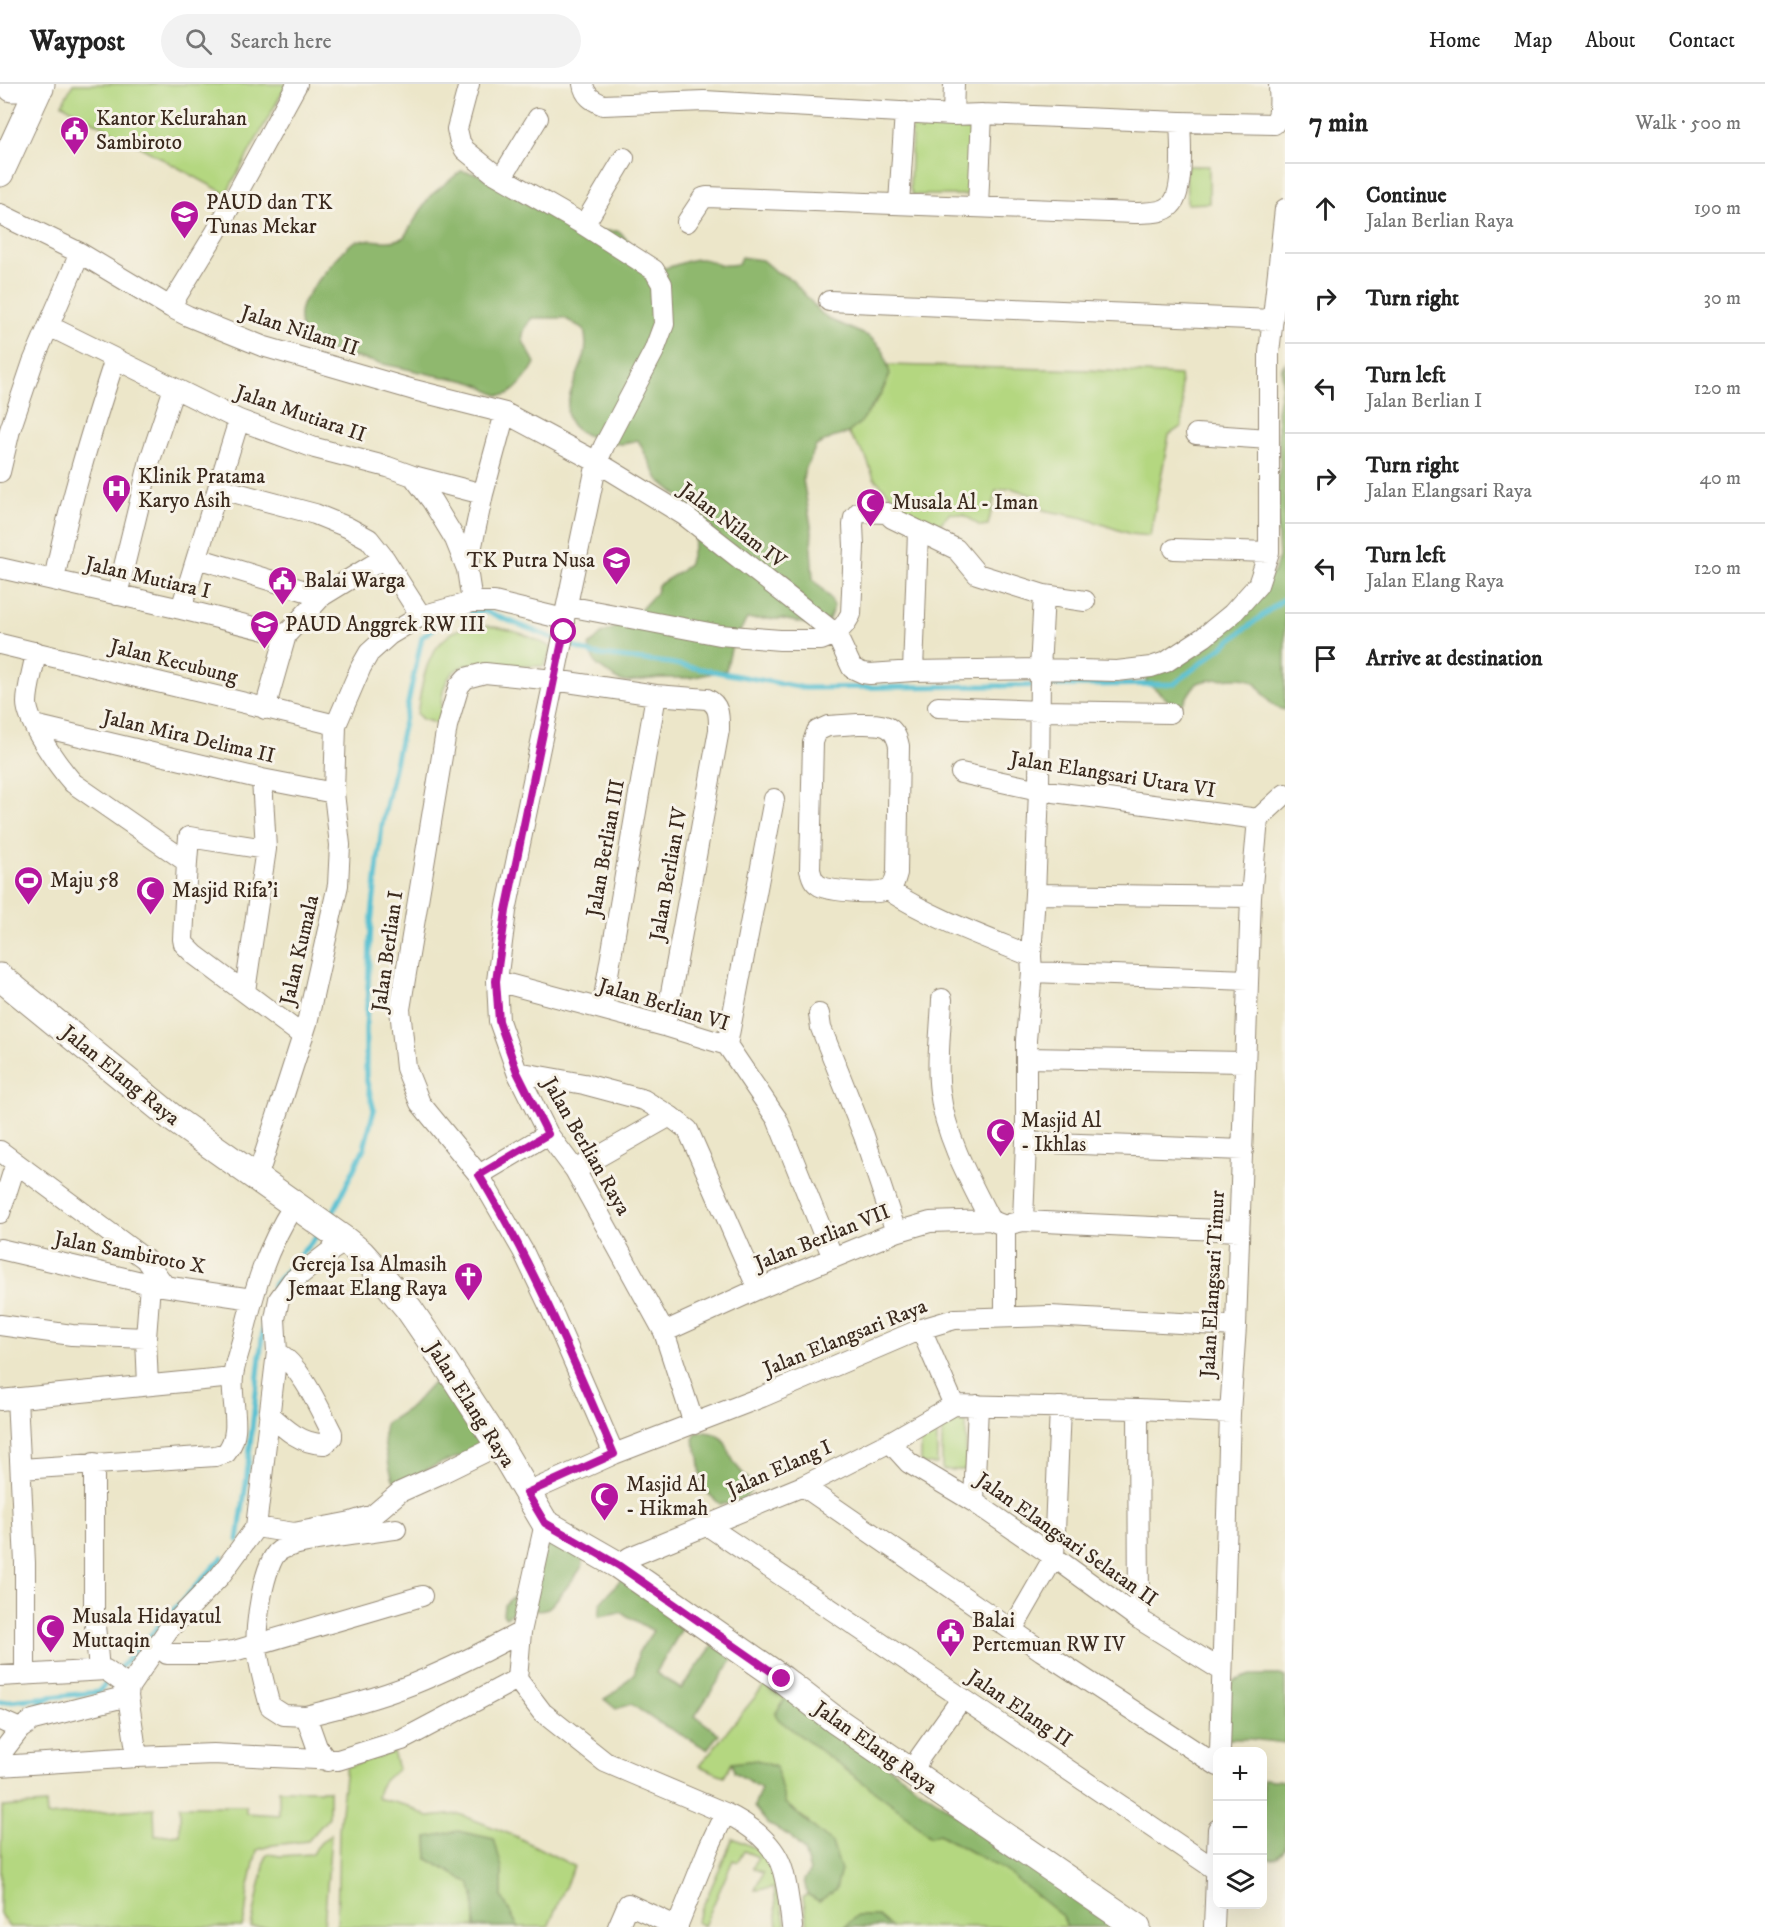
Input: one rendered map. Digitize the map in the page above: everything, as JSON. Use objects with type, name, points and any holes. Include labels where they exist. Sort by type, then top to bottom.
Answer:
[{"type":"main road","points":[[8,93],[41,86]]},
{"type":"main road","points":[[0,173],[41,86]]},
{"type":"main road","name":"Jalan Elang Raya","points":[[0,977],[175,1120],[361,1253],[409,1310],[433,1344],[499,1445],[545,1523],[618,1565],[782,1679],[835,1720],[1137,1927]]},
{"type":"street","points":[[170,307],[216,232],[297,84]]},
{"type":"street","name":"Jalan Berlian Raya","points":[[469,84],[457,129],[460,142],[465,150],[502,177],[585,225],[654,270],[662,284],[664,324],[654,351],[597,462],[506,911],[496,981],[499,1021],[517,1072],[548,1134],[575,1170],[664,1332],[694,1424]]},
{"type":"street","points":[[583,84],[585,92],[594,101],[603,105],[704,101],[953,115],[982,114],[1274,124],[1279,113],[1279,84]]},
{"type":"street","points":[[953,115],[954,84]]},
{"type":"street","points":[[899,203],[904,112]]},
{"type":"street","points":[[978,206],[982,114]]},
{"type":"street","points":[[502,177],[538,118]]},
{"type":"street","points":[[687,222],[703,198],[708,197],[1135,213],[1160,211],[1171,206],[1178,196],[1181,162],[1180,122]]},
{"type":"street","points":[[585,225],[624,158]]},
{"type":"street","points":[[938,706],[1040,689],[1166,662],[1204,637],[1232,614],[1258,585],[1269,552],[1269,353],[1285,209]]},
{"type":"street","name":"Jalan Nilam II","points":[[0,214],[80,253],[170,307],[262,346],[414,390],[505,413],[597,462]]},
{"type":"street","points":[[0,472],[10,430],[33,362],[80,253]]},
{"type":"street","points":[[829,301],[1272,320]]},
{"type":"street","name":"Jalan Mutiara II","points":[[49,327],[239,420],[315,448],[483,494]]},
{"type":"street","points":[[54,580],[64,529],[91,430],[115,359]]},
{"type":"street","points":[[117,595],[150,460],[174,388]]},
{"type":"street","points":[[467,569],[483,494],[505,413]]},
{"type":"street","points":[[181,609],[239,420]]},
{"type":"street","points":[[1196,434],[1269,439]]},
{"type":"street","name":"Jalan Nilam IV","points":[[597,462],[684,515],[836,634]]},
{"type":"street","points":[[413,476],[432,501],[455,539],[467,569],[472,602]]},
{"type":"street","points":[[218,488],[315,514],[369,539],[421,616]]},
{"type":"street","points":[[336,724],[369,653],[390,635],[421,616],[472,602],[494,602],[565,619],[720,635],[821,640],[836,634],[851,614],[853,525],[854,518],[859,512],[887,513],[918,532],[956,549],[977,574],[1044,596],[1085,600]]},
{"type":"street","points":[[913,671],[918,532]]},
{"type":"street","points":[[1174,549],[1269,552]]},
{"type":"street","points":[[196,558],[322,596]]},
{"type":"street","points":[[265,709],[286,635],[322,596],[384,558]]},
{"type":"street","name":"Jalan Mutiara I","points":[[0,567],[286,635]]},
{"type":"street","points":[[1005,1317],[1006,1222],[1026,1142],[1026,1040],[1035,894],[1044,596]]},
{"type":"street","points":[[836,634],[849,663],[856,671],[870,674],[913,671],[1040,689],[1170,713]]},
{"type":"street","name":"Jalan Kecubung","points":[[0,644],[265,709],[336,724]]},
{"type":"street","points":[[36,652],[27,704],[34,725],[59,767],[73,783],[186,862]]},
{"type":"street","points":[[556,671],[656,695]]},
{"type":"street","name":"Jalan Berlian I","points":[[556,671],[475,675],[466,678],[459,686],[453,699],[447,726],[400,1009],[406,1068],[420,1103],[479,1175],[523,1251],[614,1454]]},
{"type":"street","name":"Jalan Berlian IV","points":[[656,695],[707,699],[713,702],[719,713],[719,730],[665,1026]]},
{"type":"street","name":"Jalan Berlian III","points":[[602,1010],[656,695]]},
{"type":"street","name":"Jalan Kumala","points":[[257,1178],[307,1023],[338,885],[340,845],[334,793],[336,724]]},
{"type":"street","points":[[888,890],[894,884],[897,873],[899,746],[897,737],[892,729],[878,724],[828,726],[817,731],[813,742],[810,870],[813,880],[821,886],[835,890],[888,890],[1031,964],[1248,980]]},
{"type":"street","name":"Jalan Mira Delima II","points":[[34,725],[262,779],[334,793]]},
{"type":"street","name":"Jalan Elangsari Utara VI","points":[[961,773],[1039,790],[1258,819]]},
{"type":"street","points":[[245,991],[266,849],[262,779]]},
{"type":"street","points":[[1258,819],[1285,794]]},
{"type":"street","points":[[727,1045],[774,799]]},
{"type":"street","name":"Jalan Elangsari Timur","points":[[1220,1747],[1230,1413],[1243,1150],[1244,1062],[1251,897],[1258,819]]},
{"type":"street","points":[[147,833],[266,849]]},
{"type":"street","points":[[189,837],[186,862],[184,944],[195,955],[303,1036]]},
{"type":"street","points":[[1035,894],[1251,897]]},
{"type":"street","name":"Jalan Berlian VI","points":[[496,981],[727,1045],[777,1119],[833,1258]]},
{"type":"street","points":[[942,999],[939,1091],[945,1120],[967,1176],[1006,1222]]},
{"type":"street","points":[[819,1014],[821,1028],[864,1136],[896,1232]]},
{"type":"street","points":[[1026,1058],[1244,1062]]},
{"type":"street","points":[[517,1072],[584,1084],[644,1100],[688,1130],[758,1289]]},
{"type":"street","points":[[575,1170],[670,1116]]},
{"type":"street","points":[[479,1175],[548,1134]]},
{"type":"street","points":[[1026,1142],[1243,1150]]},
{"type":"street","points":[[0,1213],[8,1157],[145,1259],[158,1285],[146,1338],[148,1385]]},
{"type":"street","points":[[21,1469],[214,1456],[226,1453],[235,1430],[233,1377],[264,1260],[283,1222],[301,1210]]},
{"type":"street","name":"Jalan Berlian VII","points":[[664,1332],[758,1289],[896,1232],[930,1222],[1006,1222],[1239,1231]]},
{"type":"street","points":[[0,1755],[9,1724],[33,1720],[126,1688],[168,1630],[220,1575],[256,1527],[276,1352],[275,1319],[279,1299],[292,1281],[332,1250],[340,1237]]},
{"type":"street","name":"Jalan Sambiroto X","points":[[0,1249],[158,1285],[252,1299]]},
{"type":"street","name":"Jalan Elangsari Raya","points":[[527,1493],[614,1454],[762,1397],[921,1329],[955,1319],[1050,1316],[1236,1326]]},
{"type":"street","points":[[0,1324],[72,1335],[146,1338]]},
{"type":"street","points":[[921,1329],[954,1406],[1230,1413]]},
{"type":"street","points":[[269,1414],[286,1430],[305,1441],[326,1444],[332,1437],[308,1389],[286,1357],[276,1352]]},
{"type":"street","points":[[25,1674],[25,1563],[21,1469],[9,1399],[233,1377]]},
{"type":"street","points":[[974,1502],[978,1405]]},
{"type":"street","name":"Jalan Elang I","points":[[618,1565],[630,1557],[803,1486],[890,1442],[954,1406]]},
{"type":"street","points":[[1012,1630],[1054,1557],[1060,1407]]},
{"type":"street","points":[[1138,1409],[1139,1619]]},
{"type":"street","name":"Jalan Elangsari Selatan II","points":[[890,1442],[909,1463],[974,1502],[1139,1619],[1221,1670]]},
{"type":"street","points":[[256,1527],[294,1533],[351,1522],[373,1515],[399,1492],[499,1445]]},
{"type":"street","points":[[94,1463],[94,1614],[102,1670]]},
{"type":"street","points":[[803,1486],[1012,1630],[1213,1763]]},
{"type":"street","points":[[545,1523],[521,1632],[517,1679],[542,1712],[605,1762],[749,1825],[770,1846],[783,1869],[792,1927]]},
{"type":"street","name":"Jalan Elang II","points":[[708,1526],[1213,1868]]},
{"type":"street","points":[[396,1529],[298,1543],[279,1551],[271,1560],[266,1572],[256,1646],[270,1706],[284,1715],[306,1716],[357,1703],[413,1684],[521,1632]]},
{"type":"street","points":[[167,1654],[207,1654],[256,1646],[422,1596]]},
{"type":"street","points":[[0,1676],[102,1670],[126,1688],[137,1757]]},
{"type":"street","points":[[0,1766],[213,1754],[338,1760],[402,1740],[517,1679]]},
{"type":"street","points":[[913,1774],[920,1757],[962,1698]]},
{"type":"street","points":[[306,1716],[317,1747],[327,1761]]},
{"type":"street","points":[[618,1927],[628,1904],[677,1927],[725,1813]]},
{"type":"street","points":[[1214,1927],[1215,1909]]},
{"type":"green space","points":[[73,84],[287,84],[226,194],[62,104]]},
{"type":"green space","points":[[912,125],[975,125],[971,194],[913,195],[910,188]]},
{"type":"green space","points":[[1186,166],[1209,166],[1209,203],[1187,204]]},
{"type":"green space","points":[[461,171],[478,174],[553,216],[576,232],[619,231],[652,265],[665,268],[696,259],[719,265],[738,264],[741,257],[762,260],[775,271],[791,279],[821,313],[831,320],[870,337],[883,350],[890,374],[880,395],[861,422],[848,433],[816,446],[804,472],[803,480],[812,531],[813,579],[834,606],[828,621],[812,625],[782,619],[747,619],[732,645],[726,670],[690,678],[659,678],[626,682],[618,680],[597,665],[589,646],[601,634],[631,620],[656,593],[658,585],[681,571],[689,563],[697,533],[689,505],[658,479],[638,440],[622,444],[615,443],[581,433],[572,425],[568,416],[568,405],[585,354],[584,329],[564,318],[532,318],[524,332],[523,342],[535,363],[519,385],[512,392],[504,395],[496,394],[467,381],[322,350],[310,344],[302,331],[300,320],[302,305],[342,252],[359,240],[391,241],[404,237],[430,196]]},
{"type":"green space","points":[[1285,363],[1285,710],[1268,701],[1255,683],[1239,678],[1198,683],[1177,708],[1146,681],[1147,673],[1268,578],[1274,572],[1279,557],[1275,493],[1280,466],[1277,411],[1282,385],[1282,368]]},
{"type":"green space","points":[[888,365],[1088,370],[1180,375],[1182,426],[1169,435],[1150,536],[1130,534],[1084,518],[1043,510],[1038,497],[1011,488],[996,491],[988,525],[980,526],[964,515],[950,513],[938,526],[894,509],[891,495],[874,478],[866,457],[848,433],[862,420],[882,393],[888,374]]},
{"type":"green space","points":[[471,625],[492,626],[513,631],[552,648],[544,666],[487,663],[471,664],[458,669],[448,679],[442,695],[441,721],[438,724],[422,719],[417,714],[423,681],[434,651],[449,635]]},
{"type":"green space","points":[[443,1381],[483,1440],[483,1448],[396,1482],[393,1479],[385,1450],[384,1428],[386,1423],[411,1407],[434,1382]]},
{"type":"green space","points":[[942,1421],[966,1421],[966,1470],[942,1470]]},
{"type":"green space","points":[[921,1430],[937,1430],[937,1464],[921,1464]]},
{"type":"green space","points":[[696,1433],[712,1433],[722,1439],[736,1465],[753,1484],[751,1491],[739,1504],[720,1504],[702,1488],[699,1456],[693,1440]]},
{"type":"green space","points":[[550,1540],[582,1559],[583,1564],[548,1608],[538,1610],[520,1606],[506,1617],[503,1614],[504,1605],[517,1593]]},
{"type":"green space","points":[[624,1576],[686,1622],[656,1673],[681,1689],[713,1645],[733,1659],[695,1716],[719,1734],[707,1749],[656,1721],[631,1704],[616,1709],[604,1699],[617,1691],[635,1672],[638,1653],[653,1631],[621,1612],[599,1616],[601,1602]]},
{"type":"green space","points":[[1251,1675],[1285,1677],[1285,1743],[1223,1739],[1213,1731],[1210,1715],[1217,1701],[1234,1681]]},
{"type":"green space","points":[[768,1681],[930,1837],[938,1834],[1006,1871],[1064,1917],[1067,1927],[891,1927],[878,1916],[857,1916],[845,1927],[808,1927],[803,1898],[807,1894],[819,1901],[809,1822],[732,1763],[724,1776],[699,1766]]},
{"type":"green space","points":[[787,1696],[1118,1927],[1067,1927],[1063,1917],[1006,1871],[939,1834],[930,1837],[904,1813],[779,1720],[775,1714]]},
{"type":"green space","points":[[393,1752],[398,1769],[384,1781],[379,1788],[377,1798],[408,1806],[428,1817],[459,1814],[515,1836],[574,1866],[548,1927],[518,1927],[502,1897],[502,1868],[427,1837],[428,1859],[469,1883],[474,1894],[475,1927],[337,1927],[339,1829],[346,1767]]},
{"type":"green space","points":[[757,1760],[776,1767],[785,1803],[832,1843],[841,1870],[836,1889],[819,1901],[807,1894],[804,1880],[810,1871],[804,1851],[790,1836],[768,1824],[754,1807],[761,1788],[734,1772],[732,1763]]},
{"type":"green space","points":[[1267,1779],[1285,1781],[1285,1848],[1278,1856],[1267,1857]]},
{"type":"green space","points":[[279,1790],[329,1790],[329,1817],[308,1841],[273,1845],[257,1850],[242,1927],[9,1927],[0,1914],[2,1807],[46,1804],[47,1816],[154,1808],[155,1836],[180,1834],[180,1806],[246,1806],[246,1813],[279,1815]]},
{"type":"green space","points":[[458,1831],[494,1839],[502,1868],[502,1897],[518,1927],[475,1927],[474,1894],[469,1883],[428,1859],[427,1837]]},
{"type":"green space","points":[[331,1834],[324,1927],[251,1927],[266,1856],[269,1854],[280,1856],[312,1854],[316,1847]]},
{"type":"green space","points":[[733,1838],[771,1855],[786,1927],[778,1927],[774,1888],[755,1890],[763,1873],[753,1868],[758,1857],[744,1851],[738,1862],[733,1860],[704,1926],[696,1922]]},
{"type":"green space","points":[[856,1916],[878,1916],[891,1927],[845,1927]]},
{"type":"waterway","points":[[463,614],[484,611],[593,654],[669,663],[804,688],[1174,684],[1285,598]]},
{"type":"waterway","points":[[330,1219],[364,1148],[374,1110],[366,1078],[366,1028],[371,924],[382,825],[422,637],[453,615]]},
{"type":"waterway","points":[[238,1540],[264,1320],[274,1285],[321,1231]]},
{"type":"waterway","points":[[116,1672],[222,1558]]},
{"type":"waterway","points":[[0,1702],[98,1692],[110,1679]]},
{"type":"waterway","points":[[15,1722],[51,1697]]},
{"type":"place","name":"Kantor Kelurahan Sambiroto","points":[[75,156]]},
{"type":"place","name":"PAUD dan TK Tunas Mekar","points":[[185,240]]},
{"type":"place","name":"Klinik Pratama Karyo Asih","points":[[117,514]]},
{"type":"place","name":"Musala Al - Iman","points":[[871,528]]},
{"type":"place","name":"TK Putra Nusa","points":[[616,586]]},
{"type":"place","name":"Balai Warga","points":[[283,606]]},
{"type":"place","name":"PAUD Anggrek RW III","points":[[264,650]]},
{"type":"place","name":"Maju 58","points":[[29,906]]},
{"type":"place","name":"Masjid Rifa'i","points":[[151,916]]},
{"type":"place","name":"Masjid Al - Ikhlas","points":[[1000,1158]]},
{"type":"place","name":"Gereja Isa Almasih Jemaat Elang Raya","points":[[468,1302]]},
{"type":"place","name":"Masjid Al - Hikmah","points":[[605,1522]]},
{"type":"place","name":"Musala Hidayatul Muttaqin","points":[[51,1654]]},
{"type":"place","name":"Balai Pertemuan RW IV","points":[[951,1658]]},
{"type":"route","points":[[564,632],[506,911],[496,981],[499,1021],[517,1072],[548,1134],[479,1175],[523,1251],[614,1454],[527,1493],[545,1523],[618,1565],[782,1679]]}]
